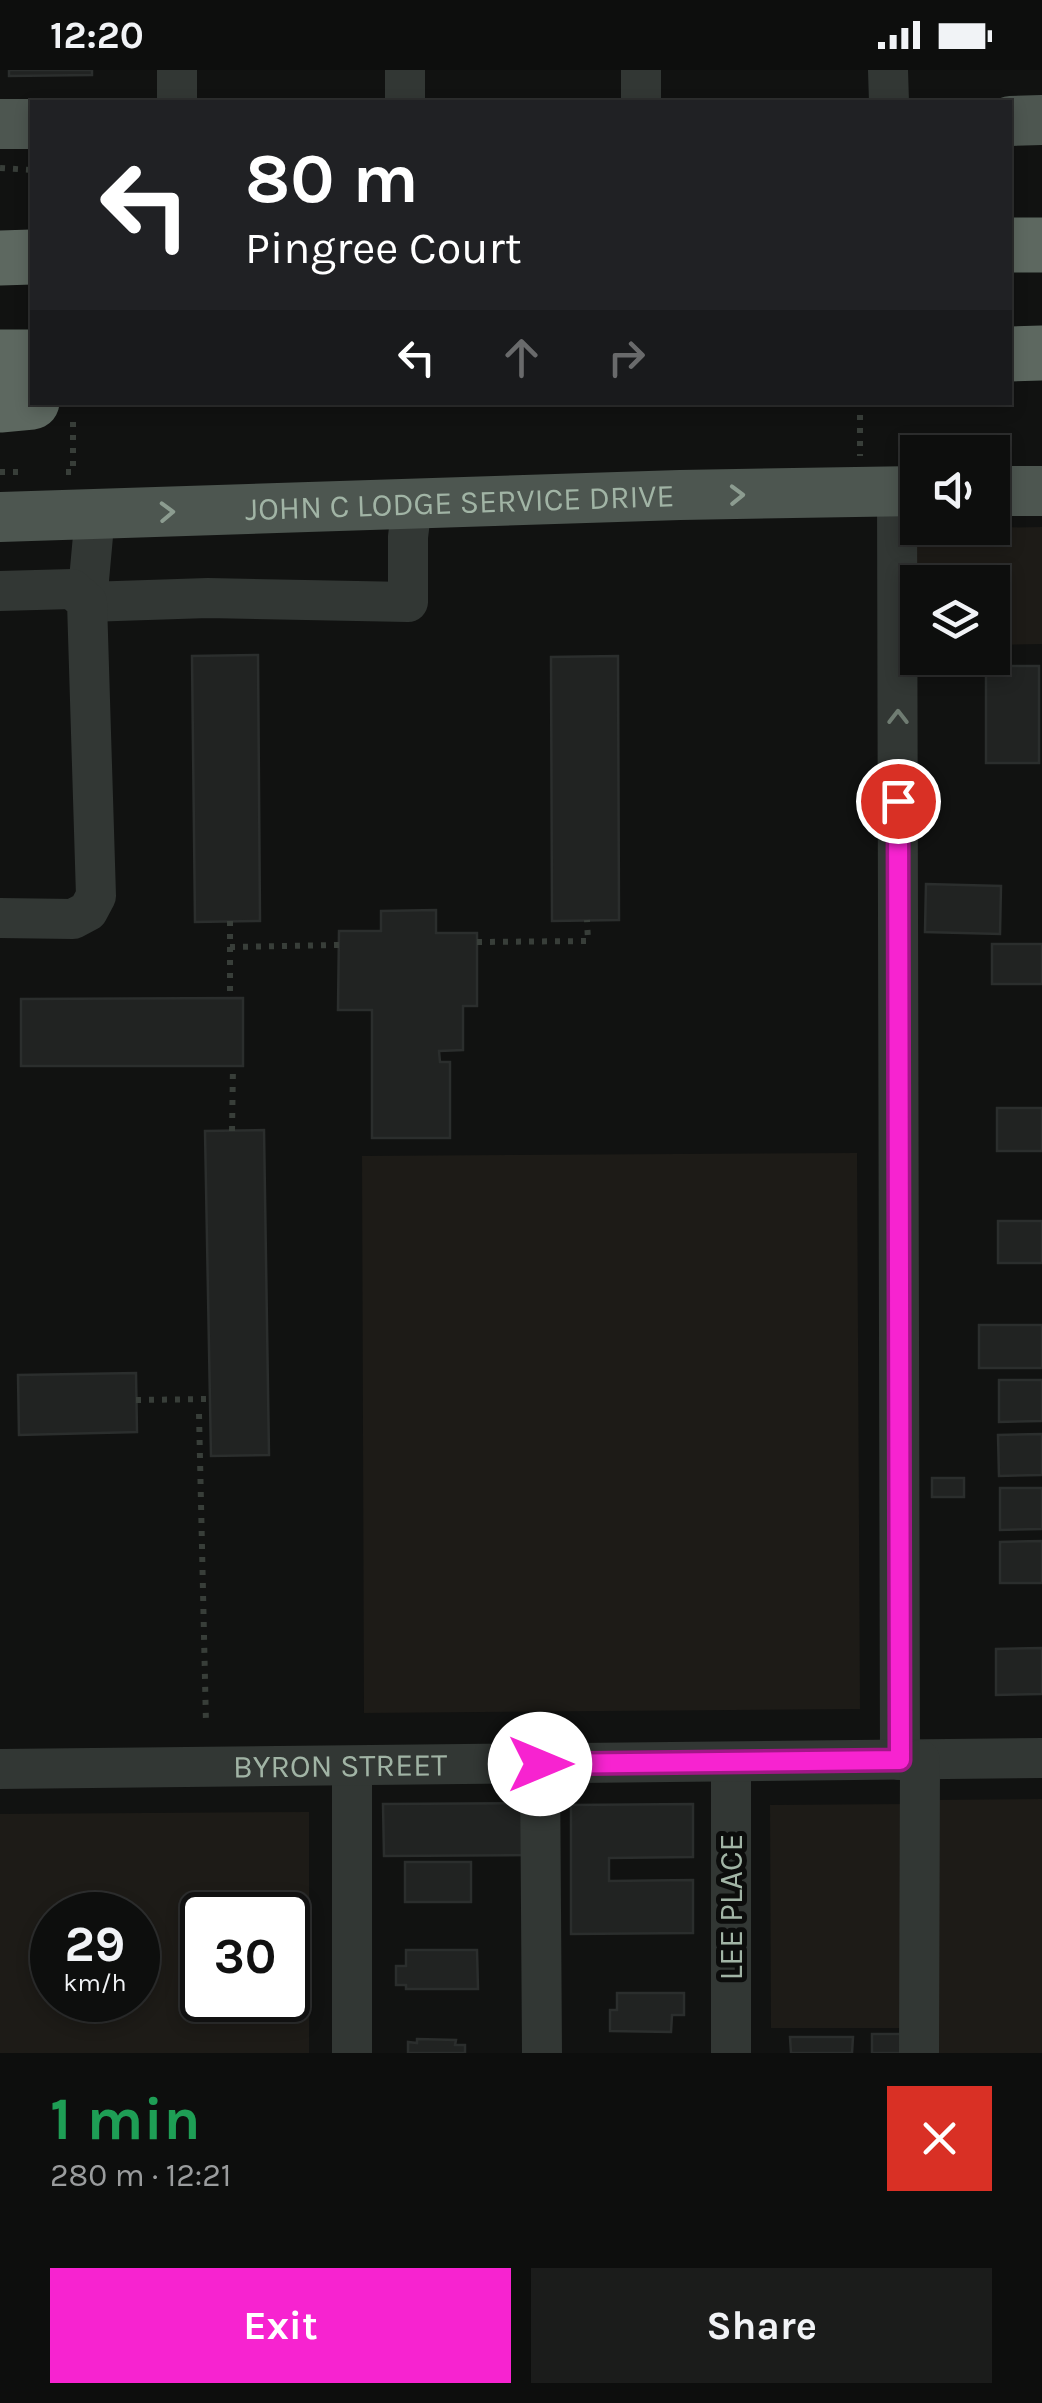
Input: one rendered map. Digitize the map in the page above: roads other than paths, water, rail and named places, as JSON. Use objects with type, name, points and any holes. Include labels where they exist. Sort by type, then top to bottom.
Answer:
[{"type":"highway","points":[[1012,246],[1042,245]]},
{"type":"highway","points":[[0,258],[30,257]]},
{"type":"highway","points":[[1012,354],[1042,353]]},
{"type":"highway","points":[[0,358],[30,358]]},
{"type":"highway","points":[[0,404],[30,402]]},
{"type":"main road","points":[[1012,121],[1042,120]]},
{"type":"main road","points":[[0,124],[30,124]]},
{"type":"main road","points":[[1010,491],[1042,490]]},
{"type":"main road","name":"JOHN C LODGE SERVICE DRIVE","points":[[0,516],[900,491]]},
{"type":"street","points":[[177,70],[177,100]]},
{"type":"street","points":[[405,70],[405,100]]},
{"type":"street","points":[[641,70],[641,100]]},
{"type":"street","points":[[888,70],[888,100]]},
{"type":"street","points":[[0,591],[72,589],[87,602],[208,598],[408,602],[412,504]]},
{"type":"street","points":[[0,918],[73,919],[88,911],[96,896],[87,602],[95,514]]},
{"type":"street","points":[[907,545],[910,1760],[920,2053]]},
{"type":"street","name":"BYRON STREET","points":[[0,1770],[1042,1758]]},
{"type":"street","name":"LEE PLACE","points":[[731,1762],[732,2053]]},
{"type":"street","points":[[540,1764],[542,2053]]},
{"type":"street","points":[[352,1766],[352,2053]]}]
